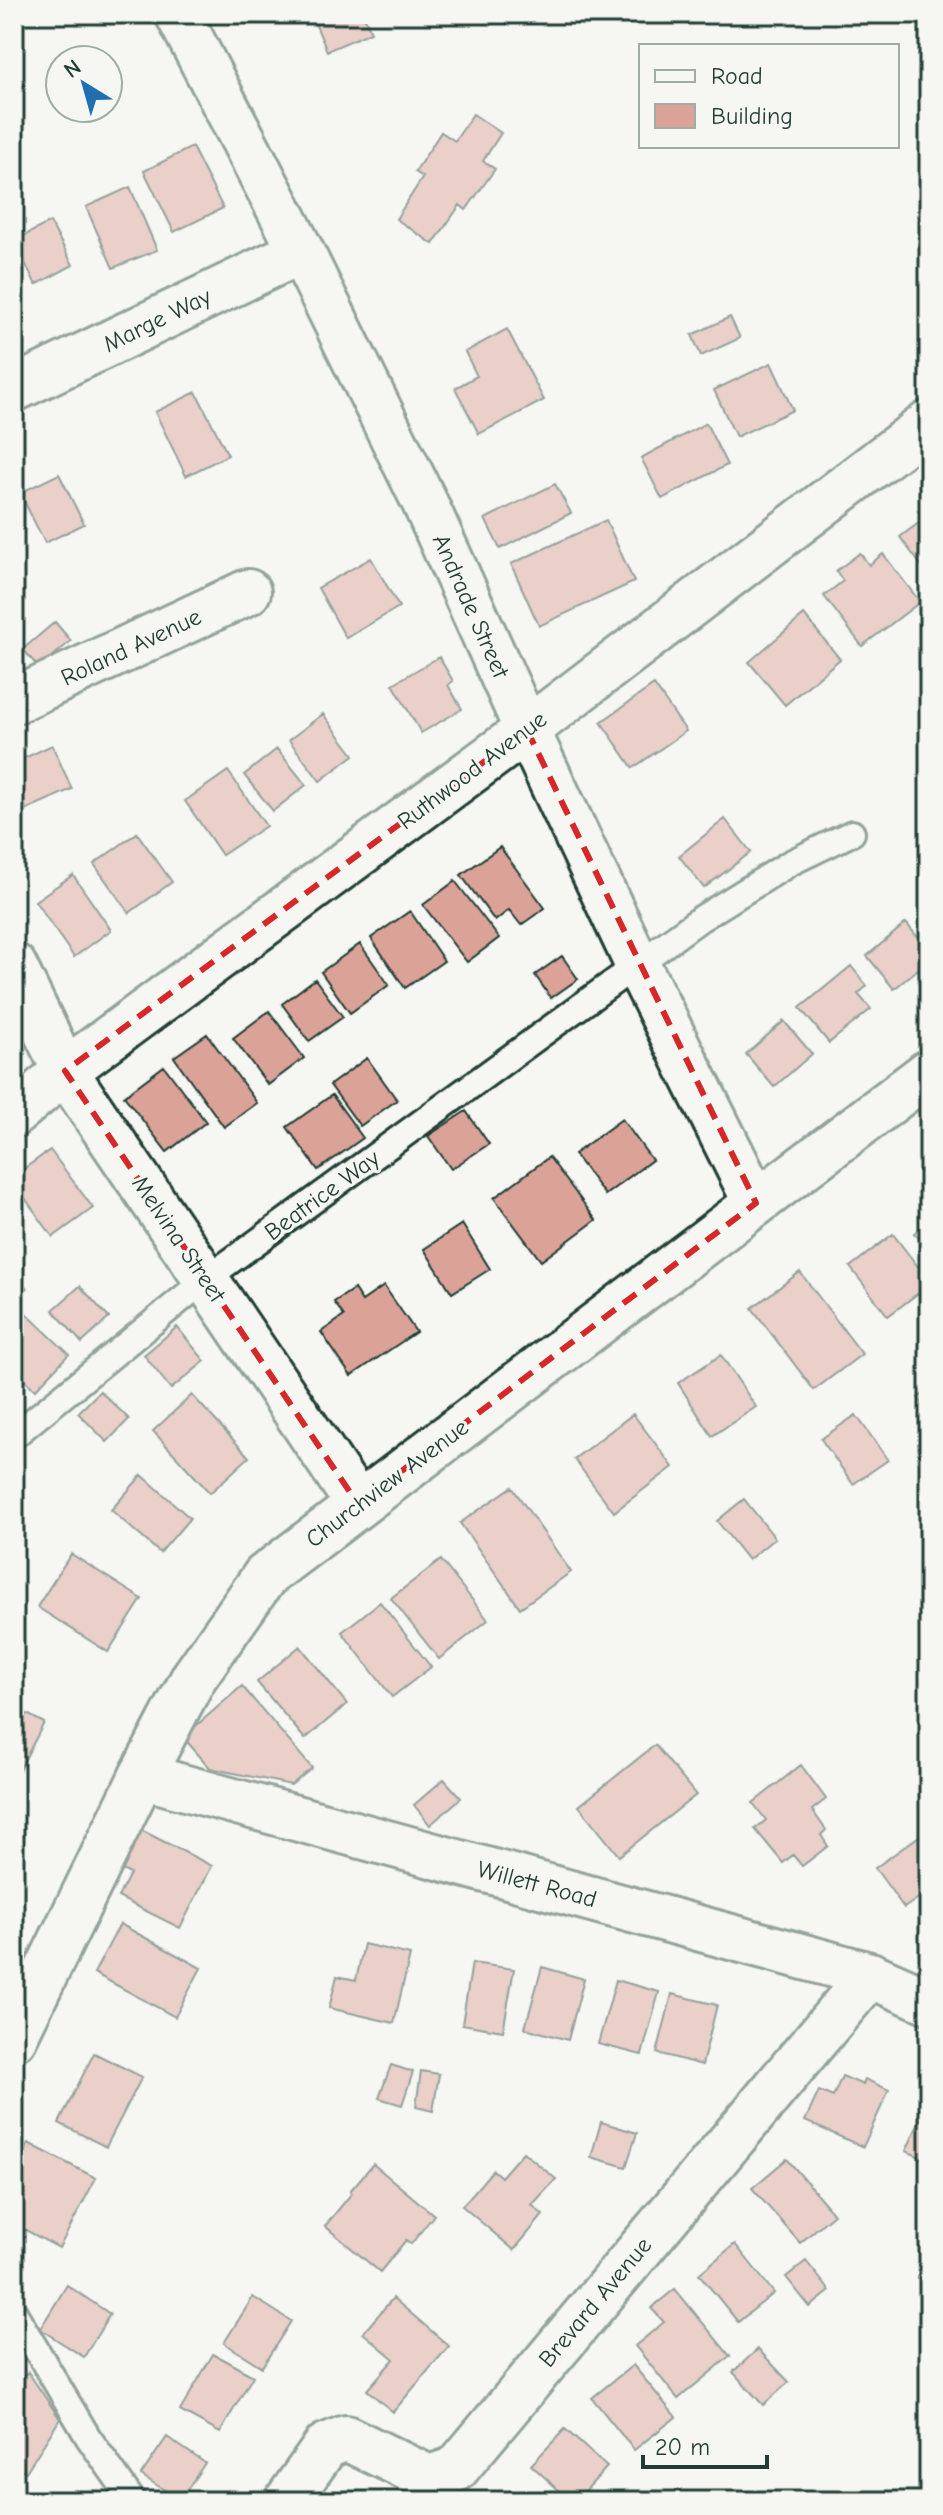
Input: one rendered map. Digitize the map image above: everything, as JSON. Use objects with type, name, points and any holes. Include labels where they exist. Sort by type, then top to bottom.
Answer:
[{"type":"street","name":"Andrade Street","points":[[178,14],[301,251],[424,501],[638,966],[756,1203]]},
{"type":"street","name":"Marge Way","points":[[14,389],[301,251]]},
{"type":"street","name":"Ruthwood Avenue","points":[[14,1114],[65,1071],[527,730],[929,423]]},
{"type":"street","name":"Roland Avenue","points":[[14,701],[248,592]]},
{"type":"street","name":"Melvina Street","points":[[14,966],[65,1071],[358,1504]]},
{"type":"street","name":"Churchview Avenue","points":[[14,2038],[194,1677],[265,1576],[929,1072]]},
{"type":"street","name":"Willett Road","points":[[142,1776],[870,1975],[929,2001]]},
{"type":"street","name":"Brevard Avenue","points":[[287,2501],[326,2446],[346,2438],[429,2478],[456,2469],[870,1975]]},
{"type":"lane","name":"Beatrice Way","points":[[14,1436],[206,1279],[700,919],[790,863],[852,833]]},
{"type":"lane","points":[[14,2312],[88,2437],[133,2501]]},
{"type":"highlighted area","points":[[527,730],[756,1203],[358,1504],[65,1071]]},
{"type":"building","points":[[311,14],[363,14],[371,32],[327,51]]},
{"type":"building","points":[[473,114],[501,133],[483,161],[495,169],[466,210],[460,205],[433,244],[396,219],[423,177],[415,172],[441,132],[455,141]]},
{"type":"building","points":[[192,147],[223,208],[174,232],[144,171]]},
{"type":"building","points":[[130,187],[157,250],[113,268],[86,207]]},
{"type":"building","points":[[50,222],[73,265],[36,285],[14,241]]},
{"type":"building","points":[[730,317],[740,338],[701,356],[692,335]]},
{"type":"building","points":[[507,329],[544,400],[479,434],[455,388],[477,376],[465,352]]},
{"type":"building","points":[[771,363],[793,410],[736,437],[714,390]]},
{"type":"building","points":[[196,392],[228,455],[186,476],[155,412]]},
{"type":"building","points":[[706,423],[727,465],[662,499],[641,458]]},
{"type":"building","points":[[59,474],[84,524],[45,543],[20,493]]},
{"type":"building","points":[[555,484],[571,513],[500,549],[485,519]]},
{"type":"building","points":[[929,503],[929,576],[900,537],[924,519],[918,511]]},
{"type":"building","points":[[606,520],[634,582],[539,626],[511,564]]},
{"type":"building","points":[[860,553],[869,565],[883,554],[920,602],[862,646],[824,596],[843,581],[836,571]]},
{"type":"building","points":[[371,558],[399,607],[346,638],[318,588]]},
{"type":"building","points":[[804,615],[840,659],[785,705],[749,662]]},
{"type":"building","points":[[55,622],[71,641],[39,668],[23,649]]},
{"type":"building","points":[[439,657],[453,681],[448,685],[462,709],[421,733],[393,684]]},
{"type":"building","points":[[654,685],[686,731],[633,768],[601,722]]},
{"type":"building","points":[[323,714],[354,755],[320,781],[289,740]]},
{"type":"building","points":[[52,745],[72,789],[14,815],[14,763]]},
{"type":"building","points":[[277,749],[306,785],[273,811],[244,775]]},
{"type":"building","points":[[228,771],[266,826],[222,855],[185,801]]},
{"type":"building","points":[[725,819],[751,852],[704,888],[679,856]]},
{"type":"building","points":[[137,833],[172,882],[129,913],[94,864]]},
{"type":"building","points":[[500,847],[545,908],[521,925],[509,910],[495,921],[461,875]]},
{"type":"building","points":[[73,875],[111,930],[74,957],[35,901]]},
{"type":"building","points":[[455,881],[499,938],[467,962],[423,905]]},
{"type":"building","points":[[410,911],[444,961],[405,988],[371,938]]},
{"type":"building","points":[[906,923],[929,951],[929,960],[894,989],[867,956]]},
{"type":"building","points":[[360,944],[389,985],[350,1013],[321,972]]},
{"type":"building","points":[[562,956],[578,979],[551,998],[535,975]]},
{"type":"building","points":[[851,966],[867,986],[858,994],[871,1009],[829,1043],[800,1008]]},
{"type":"building","points":[[315,979],[343,1017],[309,1041],[282,1004]]},
{"type":"building","points":[[269,1011],[304,1058],[268,1085],[233,1038]]},
{"type":"building","points":[[784,1021],[812,1054],[774,1087],[746,1054]]},
{"type":"building","points":[[207,1034],[257,1103],[224,1127],[174,1057]]},
{"type":"building","points":[[367,1058],[397,1100],[360,1126],[330,1085]]},
{"type":"building","points":[[164,1066],[206,1122],[167,1152],[124,1096]]},
{"type":"building","points":[[332,1095],[363,1138],[318,1170],[287,1127]]},
{"type":"building","points":[[466,1111],[489,1144],[451,1169],[428,1136]]},
{"type":"building","points":[[622,1119],[652,1160],[605,1195],[574,1154]]},
{"type":"building","points":[[50,1150],[93,1208],[53,1237],[14,1183],[14,1176]]},
{"type":"building","points":[[549,1157],[596,1220],[541,1261],[494,1198]]},
{"type":"building","points":[[929,1220],[929,1249],[914,1233]]},
{"type":"building","points":[[462,1224],[490,1269],[452,1293],[424,1249]]},
{"type":"building","points":[[893,1234],[929,1285],[888,1316],[850,1267]]},
{"type":"building","points":[[800,1272],[862,1354],[814,1390],[752,1308]]},
{"type":"building","points":[[14,1276],[27,1288],[14,1302]]},
{"type":"building","points":[[80,1286],[109,1318],[82,1343],[53,1310]]},
{"type":"building","points":[[384,1286],[416,1332],[351,1376],[321,1332],[344,1316],[334,1302],[354,1289],[362,1301]]},
{"type":"building","points":[[14,1302],[69,1354],[35,1390],[14,1370]]},
{"type":"building","points":[[177,1327],[205,1361],[171,1389],[144,1355]]},
{"type":"building","points":[[721,1355],[756,1407],[712,1436],[678,1383]]},
{"type":"building","points":[[929,1389],[929,1412],[918,1398]]},
{"type":"building","points":[[100,1391],[129,1419],[107,1442],[78,1413]]},
{"type":"building","points":[[192,1395],[249,1457],[210,1493],[153,1431]]},
{"type":"building","points":[[633,1414],[673,1467],[614,1512],[574,1459]]},
{"type":"building","points":[[856,1415],[888,1460],[853,1484],[821,1439]]},
{"type":"building","points":[[142,1475],[190,1518],[160,1553],[111,1510]]},
{"type":"building","points":[[512,1487],[571,1572],[520,1608],[460,1523]]},
{"type":"building","points":[[744,1499],[775,1538],[748,1560],[717,1521]]},
{"type":"building","points":[[71,1554],[142,1599],[108,1652],[37,1607]]},
{"type":"building","points":[[441,1560],[488,1620],[439,1659],[391,1598]]},
{"type":"building","points":[[380,1602],[431,1667],[392,1697],[342,1632]]},
{"type":"building","points":[[300,1646],[347,1704],[305,1739],[257,1682]]},
{"type":"building","points":[[242,1686],[312,1768],[291,1785],[210,1768],[183,1737]]},
{"type":"building","points":[[14,1707],[44,1723],[14,1780]]},
{"type":"building","points":[[655,1745],[696,1795],[619,1856],[579,1806]]},
{"type":"building","points":[[801,1765],[826,1799],[812,1810],[826,1830],[821,1835],[828,1846],[802,1866],[793,1855],[783,1863],[755,1829],[766,1820],[753,1803]]},
{"type":"building","points":[[444,1779],[461,1798],[430,1825],[414,1805]]},
{"type":"building","points":[[139,1829],[212,1866],[180,1928],[118,1897],[130,1874],[119,1868]]},
{"type":"building","points":[[929,1829],[929,1891],[904,1908],[875,1868]]},
{"type":"building","points":[[120,1924],[201,1968],[175,2017],[94,1973]]},
{"type":"building","points":[[364,1944],[410,1955],[394,2023],[329,2008],[337,1976],[356,1980]]},
{"type":"building","points":[[472,1963],[514,1969],[503,2031],[462,2024]]},
{"type":"building","points":[[542,1967],[584,1979],[568,2040],[525,2028]]},
{"type":"building","points":[[616,1980],[659,1992],[642,2055],[598,2044]]},
{"type":"building","points":[[672,1994],[717,2005],[702,2065],[657,2053]]},
{"type":"building","points":[[94,2053],[142,2077],[106,2147],[59,2123]]},
{"type":"building","points":[[391,2065],[413,2072],[402,2105],[379,2098]]},
{"type":"building","points":[[421,2071],[439,2074],[433,2111],[416,2107]]},
{"type":"building","points":[[842,2076],[863,2085],[865,2079],[889,2090],[863,2147],[805,2121],[819,2091],[833,2097]]},
{"type":"building","points":[[929,2100],[929,2161],[906,2151]]},
{"type":"building","points":[[601,2122],[637,2133],[626,2167],[591,2157]]},
{"type":"building","points":[[28,2143],[96,2178],[59,2248],[14,2224],[14,2170]]},
{"type":"building","points":[[523,2152],[556,2179],[532,2205],[543,2215],[514,2250],[462,2206],[493,2170],[501,2177]]},
{"type":"building","points":[[787,2159],[834,2214],[800,2243],[752,2188]]},
{"type":"building","points":[[373,2164],[434,2215],[411,2244],[406,2240],[380,2272],[325,2226]]},
{"type":"building","points":[[735,2244],[774,2293],[738,2322],[699,2274]]},
{"type":"building","points":[[806,2261],[830,2291],[810,2307],[786,2277]]},
{"type":"building","points":[[67,2285],[110,2314],[84,2357],[40,2329]]},
{"type":"building","points":[[675,2289],[730,2356],[678,2399],[635,2346],[664,2322],[651,2308]]},
{"type":"building","points":[[253,2297],[291,2321],[262,2367],[224,2343]]},
{"type":"building","points":[[393,2298],[449,2346],[393,2412],[367,2390],[394,2359],[363,2333]]},
{"type":"building","points":[[758,2349],[789,2382],[763,2405],[733,2372]]},
{"type":"building","points":[[213,2354],[253,2376],[220,2433],[180,2411]]},
{"type":"building","points":[[633,2365],[676,2417],[634,2450],[592,2398]]},
{"type":"building","points":[[28,2372],[60,2419],[26,2472],[14,2465],[14,2388]]},
{"type":"building","points":[[565,2429],[607,2467],[576,2501],[571,2501],[531,2465]]},
{"type":"building","points":[[167,2437],[205,2463],[180,2500],[141,2475]]}]
